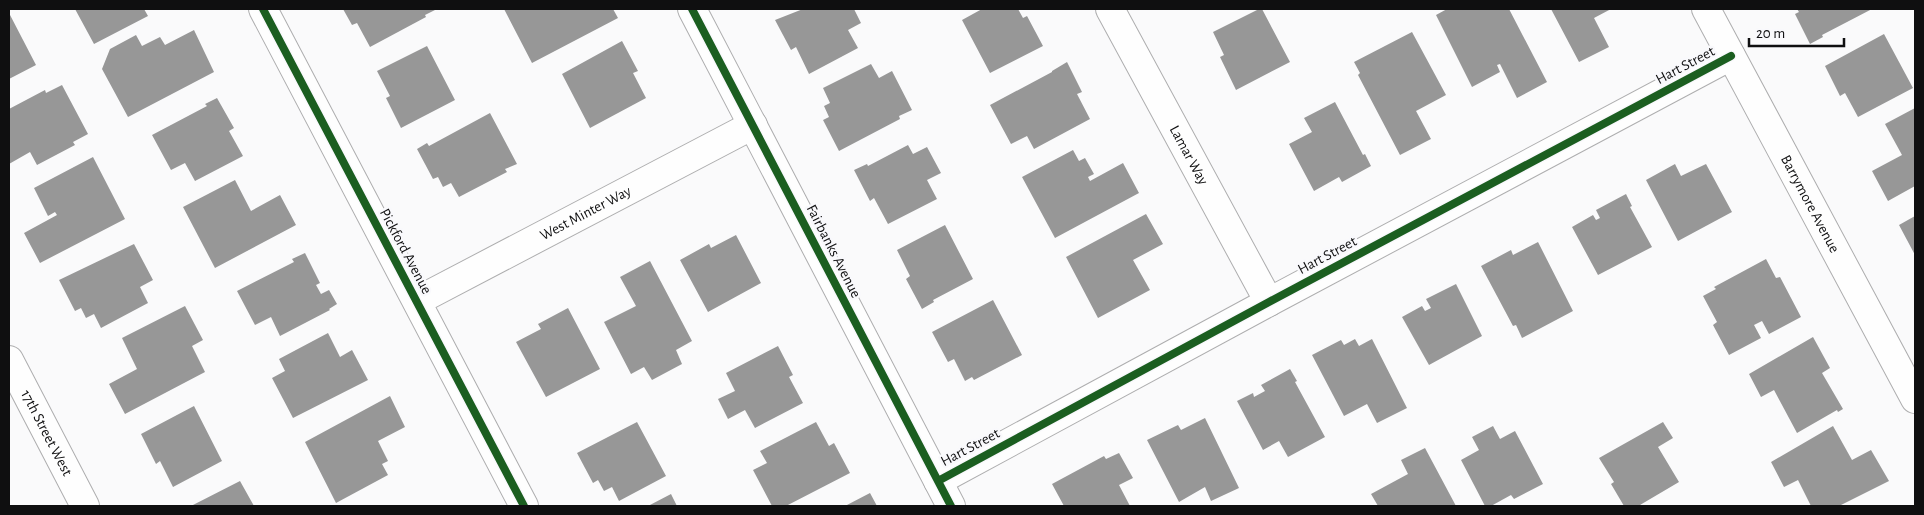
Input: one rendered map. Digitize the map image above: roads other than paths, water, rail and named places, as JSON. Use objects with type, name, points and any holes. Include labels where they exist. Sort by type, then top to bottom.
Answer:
[{"type":"street","name":"Pickford Avenue","points":[[263,9],[524,506]]},
{"type":"street","name":"Fairbanks Avenue","points":[[692,9],[951,506]]},
{"type":"street","name":"Lamar Way","points":[[1110,9],[1269,302]]},
{"type":"street","name":"Barrymore Avenue","points":[[1706,9],[1915,399]]},
{"type":"street","name":"Hart Street","points":[[938,481],[1731,56]]},
{"type":"street","name":"West Minter Way","points":[[417,301],[753,126]]},
{"type":"street","name":"17th Street West","points":[[9,360],[85,506]]}]
